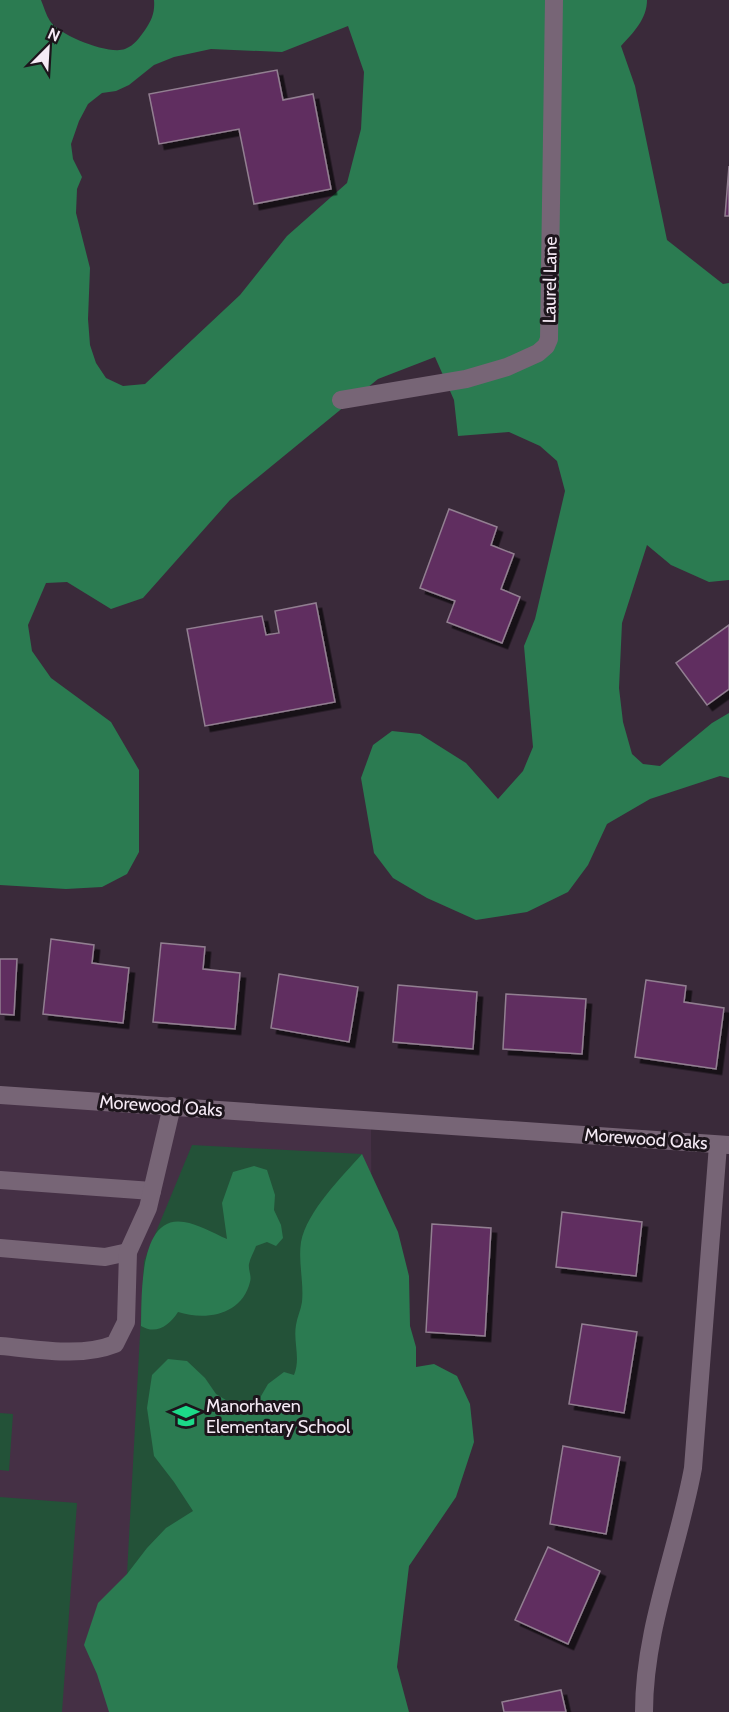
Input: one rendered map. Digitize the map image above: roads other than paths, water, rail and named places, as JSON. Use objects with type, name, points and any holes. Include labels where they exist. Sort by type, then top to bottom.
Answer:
[{"type":"street","name":"Laurel Lane","points":[[341,400],[466,379],[507,367],[538,353],[546,346],[549,339],[555,0]]},
{"type":"street","name":"Morewood Oaks","points":[[0,1095],[724,1145],[693,1468],[685,1510],[649,1645],[644,1682],[644,1712]]},
{"type":"street","points":[[0,1346],[72,1351],[100,1350],[115,1344],[126,1322],[128,1252],[148,1208],[172,1106]]},
{"type":"street","points":[[0,1179],[152,1191]]},
{"type":"street","points":[[0,1248],[105,1257],[128,1252]]},
{"type":"place","name":"Manorhaven Elementary School","points":[[186,1416]]}]
